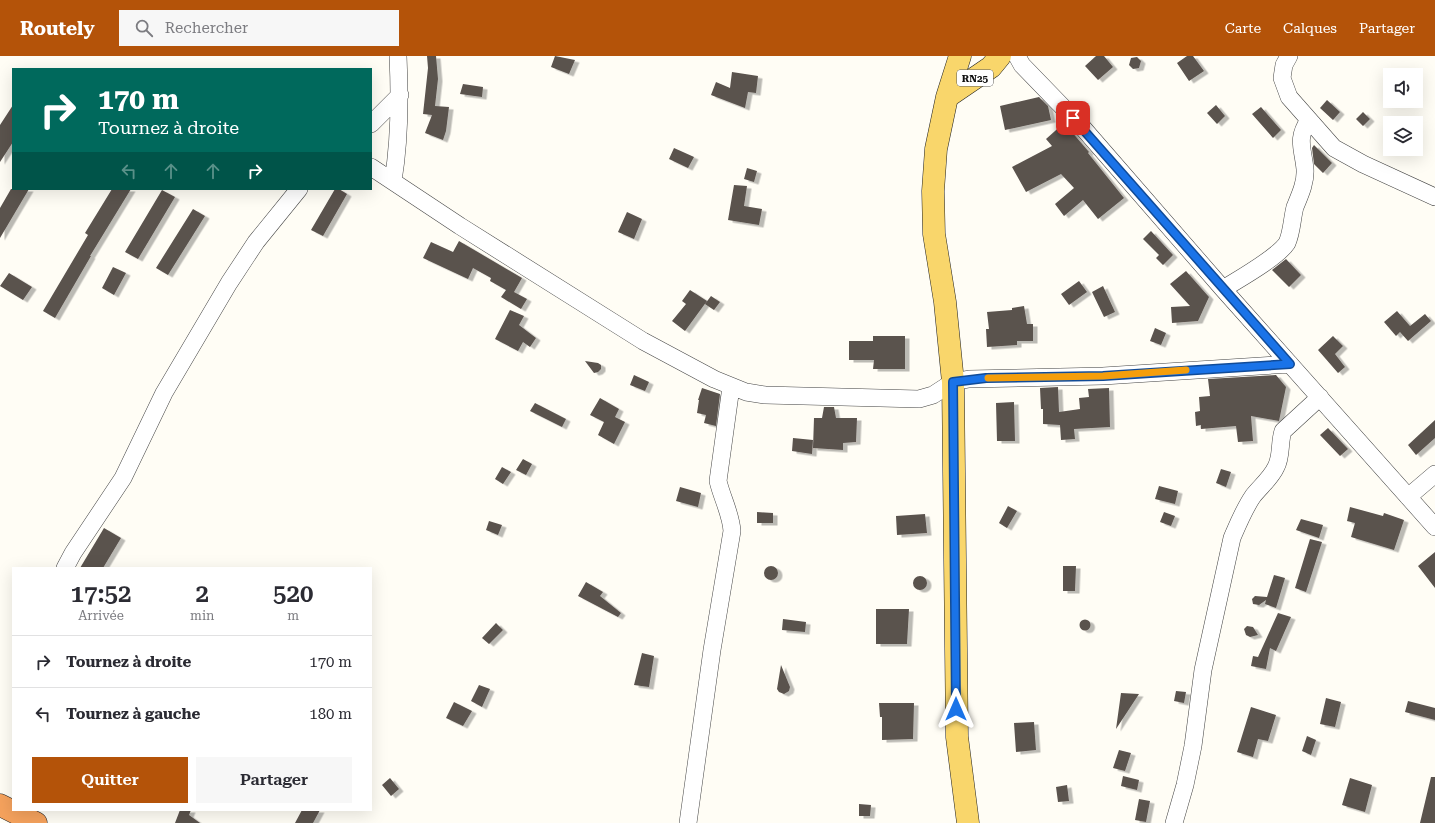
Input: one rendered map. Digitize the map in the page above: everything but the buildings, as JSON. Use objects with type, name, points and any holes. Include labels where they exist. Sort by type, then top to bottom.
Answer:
[{"type":"highway","points":[[0,805],[36,823]]},
{"type":"main road","name":"RN25","points":[[960,56],[947,97],[936,149],[933,191],[934,234],[946,302],[953,382],[956,737],[968,823]]},
{"type":"main road","name":"RN25","points":[[947,97],[991,67],[1000,56]]},
{"type":"street","points":[[393,181],[398,139],[400,95],[398,56]]},
{"type":"street","points":[[1017,56],[1022,65],[1083,128],[1223,289],[1435,527]]},
{"type":"street","points":[[1289,56],[1284,65],[1282,78],[1289,97],[1341,153],[1435,197]]},
{"type":"street","points":[[372,123],[400,95]]},
{"type":"street","points":[[1223,289],[1279,251],[1287,242],[1294,212],[1305,178],[1300,141],[1302,130],[1309,120]]},
{"type":"street","points":[[372,168],[460,226],[643,341],[714,379],[746,392],[784,396],[919,399],[934,395],[953,382],[986,378],[1103,376],[1290,364]]},
{"type":"street","points":[[66,567],[73,553],[123,478],[164,393],[229,283],[256,242],[298,190]]},
{"type":"street","points":[[688,823],[712,650],[732,531],[732,522],[721,496],[718,481],[731,387]]},
{"type":"street","points":[[1174,823],[1185,785],[1193,746],[1203,670],[1232,538],[1238,522],[1252,497],[1279,462],[1281,437],[1283,431],[1320,398]]},
{"type":"street","points":[[1408,497],[1435,474]]},
{"type":"slow traffic","points":[[988,378],[1103,376],[1186,370]]},
{"type":"route","points":[[956,709],[953,382],[986,378],[1103,376],[1290,364],[1073,118]]}]
